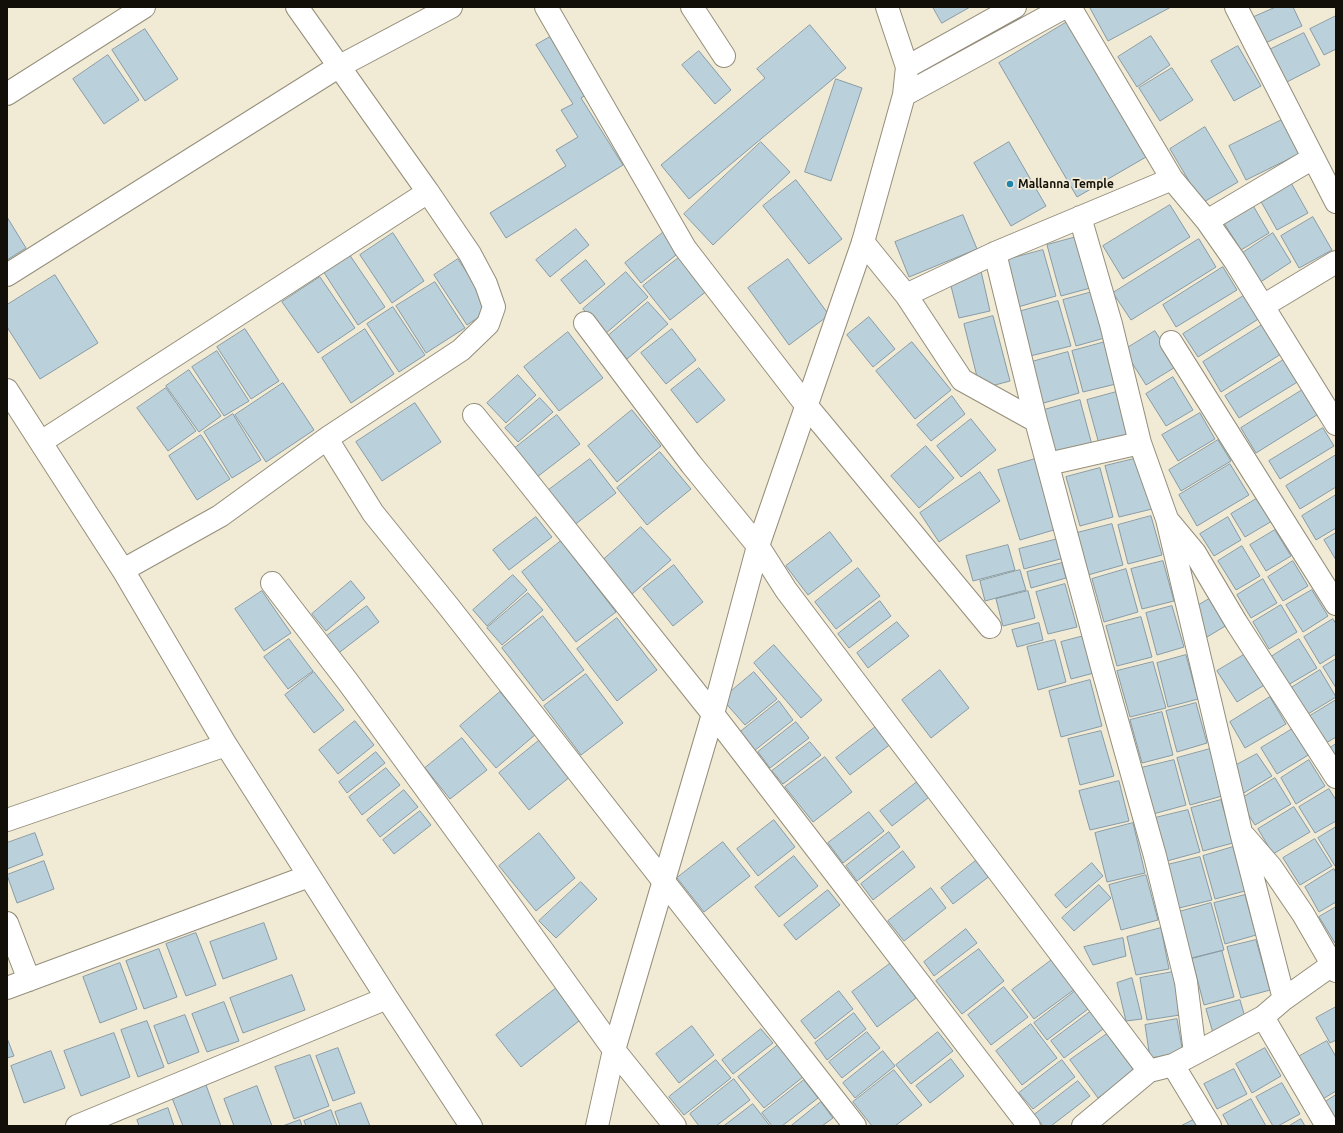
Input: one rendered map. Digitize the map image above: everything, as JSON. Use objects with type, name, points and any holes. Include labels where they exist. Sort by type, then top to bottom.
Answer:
[{"type":"street","points":[[7,94],[144,7]]},
{"type":"street","points":[[123,570],[220,516],[327,439],[461,350],[488,324],[494,307],[486,284],[470,254],[297,7]]},
{"type":"street","points":[[7,275],[338,67],[451,7]]},
{"type":"street","points":[[546,7],[686,248],[806,405],[990,627]]},
{"type":"street","points":[[692,7],[724,56]]},
{"type":"street","points":[[597,1126],[614,1050],[713,714],[758,546],[863,242],[904,95],[907,67],[887,7]]},
{"type":"street","points":[[907,67],[1015,7]]},
{"type":"street","points":[[904,95],[1065,7]]},
{"type":"street","points":[[1070,7],[1172,179],[1207,221],[1235,261],[1336,424]]},
{"type":"street","points":[[1236,7],[1336,202]]},
{"type":"street","points":[[1207,221],[1313,158]]},
{"type":"street","points":[[906,295],[995,253],[1172,179]]},
{"type":"street","points":[[41,442],[428,192]]},
{"type":"street","points":[[1080,217],[1110,324],[1140,443],[1166,519],[1241,832],[1284,999]]},
{"type":"street","points":[[863,242],[906,295],[962,380],[1036,421]]},
{"type":"street","points":[[995,253],[1036,421],[1102,667],[1155,856],[1186,982],[1195,1053]]},
{"type":"street","points":[[1262,306],[1336,262]]},
{"type":"street","points":[[585,323],[691,464],[758,546],[786,590],[1149,1070]]},
{"type":"street","points":[[1171,342],[1336,604]]},
{"type":"street","points":[[7,390],[123,570],[226,745],[387,998],[472,1126]]},
{"type":"street","points":[[474,415],[514,462],[713,714],[1029,1126]]},
{"type":"street","points":[[327,439],[373,513],[449,607],[855,1126]]},
{"type":"street","points":[[1048,464],[1140,443]]},
{"type":"street","points":[[1166,519],[1195,553],[1236,622],[1336,777]]},
{"type":"street","points":[[272,583],[482,866],[614,1050],[675,1126]]},
{"type":"street","points":[[7,820],[226,745]]},
{"type":"street","points":[[1083,1126],[1149,1070],[1173,1064],[1262,1017],[1284,999],[1334,966],[1303,914],[1271,867],[1241,832]]},
{"type":"street","points":[[7,988],[309,876]]},
{"type":"street","points":[[7,923],[28,980]]},
{"type":"street","points":[[77,1126],[387,998]]},
{"type":"street","points":[[1262,1017],[1327,1126]]},
{"type":"street","points":[[1173,1064],[1210,1126]]},
{"type":"building","points":[[933,7],[970,7],[942,23]]},
{"type":"building","points":[[1171,7],[1108,41],[1090,8]]},
{"type":"building","points":[[1276,7],[1293,7],[1302,26],[1259,46],[1247,20]]},
{"type":"building","points":[[1336,16],[1336,49],[1324,55],[1310,29]]},
{"type":"building","points":[[1067,22],[1146,157],[1077,197],[999,63]]},
{"type":"building","points":[[810,25],[846,68],[689,199],[661,165],[765,78],[757,69]]},
{"type":"building","points":[[145,29],[178,79],[145,101],[112,50]]},
{"type":"building","points":[[1304,33],[1320,65],[1283,84],[1267,51]]},
{"type":"building","points":[[1151,36],[1170,65],[1137,87],[1118,57]]},
{"type":"building","points":[[550,37],[586,95],[581,98],[623,165],[506,238],[490,213],[566,166],[556,150],[578,137],[561,110],[573,104],[536,45]]},
{"type":"building","points":[[1238,46],[1261,86],[1234,101],[1211,61]]},
{"type":"building","points":[[699,51],[731,90],[715,104],[682,65]]},
{"type":"building","points":[[108,55],[139,100],[104,124],[73,79]]},
{"type":"building","points":[[1172,68],[1193,100],[1160,121],[1139,88]]},
{"type":"building","points":[[836,79],[862,88],[831,181],[805,172]]},
{"type":"building","points":[[1290,116],[1307,150],[1246,180],[1229,146]]},
{"type":"building","points":[[1205,127],[1238,182],[1202,203],[1170,149]]},
{"type":"building","points":[[761,142],[790,172],[713,245],[684,214]]},
{"type":"building","name":"Mallanna Temple","points":[[1009,142],[1046,206],[1011,226],[974,163]]},
{"type":"building","points":[[796,180],[842,239],[809,264],[763,206]]},
{"type":"building","points":[[1290,181],[1308,213],[1277,230],[1259,198]]},
{"type":"building","points":[[1251,202],[1269,233],[1241,250],[1222,220]]},
{"type":"building","points":[[1170,205],[1190,237],[1123,279],[1103,246]]},
{"type":"building","points":[[963,215],[977,249],[909,277],[895,242]]},
{"type":"building","points":[[7,217],[26,248],[7,260]]},
{"type":"building","points":[[1313,217],[1332,250],[1299,268],[1281,236]]},
{"type":"building","points":[[576,229],[589,245],[550,277],[536,260]]},
{"type":"building","points":[[665,231],[681,251],[641,283],[625,263]]},
{"type":"building","points":[[393,233],[424,281],[392,303],[360,255]]},
{"type":"building","points":[[1273,233],[1291,262],[1259,283],[1241,254]]},
{"type":"building","points":[[1080,236],[1094,287],[1061,296],[1047,245]]},
{"type":"building","points":[[1199,239],[1216,267],[1131,320],[1113,293]]},
{"type":"building","points":[[1043,250],[1056,296],[1018,307],[1006,260]]},
{"type":"building","points":[[349,254],[385,307],[358,325],[323,271]]},
{"type":"building","points":[[681,256],[708,290],[670,320],[643,286]]},
{"type":"building","points":[[458,259],[491,309],[467,325],[434,275]]},
{"type":"building","points":[[788,259],[829,315],[789,345],[748,288]]},
{"type":"building","points":[[586,260],[605,284],[580,304],[561,280]]},
{"type":"building","points":[[1223,267],[1237,290],[1176,327],[1163,305]]},
{"type":"building","points":[[981,271],[990,311],[959,318],[949,278]]},
{"type":"building","points":[[626,272],[648,297],[605,334],[583,309]]},
{"type":"building","points":[[55,275],[98,343],[40,379],[7,327],[7,305]]},
{"type":"building","points":[[320,277],[355,328],[318,353],[282,302]]},
{"type":"building","points":[[435,282],[465,328],[426,353],[396,306]]},
{"type":"building","points":[[1096,291],[1108,337],[1076,346],[1063,300]]},
{"type":"building","points":[[1245,295],[1260,318],[1198,357],[1183,334]]},
{"type":"building","points":[[1058,301],[1071,346],[1030,356],[1018,312]]},
{"type":"building","points":[[648,302],[668,324],[627,359],[608,336]]},
{"type":"building","points":[[393,307],[425,355],[399,372],[367,324]]},
{"type":"building","points":[[993,316],[1010,381],[980,389],[964,324]]},
{"type":"building","points":[[869,317],[895,349],[873,367],[847,335]]},
{"type":"building","points":[[1262,325],[1281,354],[1221,392],[1203,362]]},
{"type":"building","points":[[245,329],[279,381],[251,399],[217,347]]},
{"type":"building","points":[[365,329],[394,374],[351,403],[322,358]]},
{"type":"building","points":[[672,329],[696,360],[666,384],[641,353]]},
{"type":"building","points":[[1155,331],[1177,366],[1146,385],[1124,350]]},
{"type":"building","points":[[568,332],[603,378],[559,411],[524,367]]},
{"type":"building","points":[[1109,341],[1120,383],[1083,392],[1072,351]]},
{"type":"building","points":[[912,342],[951,390],[915,419],[876,371]]},
{"type":"building","points":[[217,351],[249,401],[224,416],[192,367]]},
{"type":"building","points":[[1068,352],[1079,393],[1040,404],[1028,363]]},
{"type":"building","points":[[1285,359],[1299,381],[1239,418],[1225,396]]},
{"type":"building","points":[[699,368],[725,400],[697,423],[671,390]]},
{"type":"building","points":[[189,370],[221,416],[199,432],[166,386]]},
{"type":"building","points":[[518,375],[536,395],[506,423],[487,403]]},
{"type":"building","points":[[1173,377],[1193,410],[1166,426],[1146,394]]},
{"type":"building","points":[[283,383],[314,430],[266,462],[235,415]]},
{"type":"building","points":[[166,388],[196,431],[168,451],[137,408]]},
{"type":"building","points":[[1304,389],[1320,413],[1256,453],[1241,428]]},
{"type":"building","points":[[1120,391],[1132,436],[1099,444],[1087,400]]},
{"type":"building","points":[[952,396],[965,414],[931,441],[917,425]]},
{"type":"building","points":[[540,398],[553,412],[518,442],[505,428]]},
{"type":"building","points":[[1080,400],[1092,445],[1056,455],[1044,410]]},
{"type":"building","points":[[415,403],[441,442],[382,481],[356,442]]},
{"type":"building","points":[[632,410],[661,446],[617,482],[588,446]]},
{"type":"building","points":[[1200,413],[1215,439],[1178,461],[1162,435]]},
{"type":"building","points":[[233,414],[261,460],[232,478],[204,432]]},
{"type":"building","points":[[557,415],[580,444],[537,477],[515,448]]},
{"type":"building","points":[[971,419],[996,450],[961,477],[937,446]]},
{"type":"building","points":[[1323,428],[1334,446],[1280,479],[1269,461]]},
{"type":"building","points":[[201,435],[230,479],[197,500],[169,456]]},
{"type":"building","points":[[1218,440],[1231,461],[1181,491],[1169,470]]},
{"type":"building","points":[[926,446],[954,478],[919,508],[891,476]]},
{"type":"building","points":[[660,452],[691,489],[647,525],[617,488]]},
{"type":"building","points":[[1336,455],[1336,487],[1300,509],[1286,486]]},
{"type":"building","points":[[1138,458],[1152,509],[1119,517],[1105,466]]},
{"type":"building","points":[[590,459],[616,493],[573,526],[546,492]]},
{"type":"building","points":[[1035,459],[1057,529],[1020,540],[998,470]]},
{"type":"building","points":[[1230,464],[1249,495],[1197,526],[1179,495]]},
{"type":"building","points":[[1100,468],[1113,517],[1080,526],[1066,477]]},
{"type":"building","points":[[980,472],[1000,501],[939,542],[920,513]]},
{"type":"building","points":[[1336,495],[1336,528],[1316,540],[1302,516]]},
{"type":"building","points":[[1258,498],[1272,521],[1245,537],[1231,514]]},
{"type":"building","points":[[1151,516],[1162,555],[1128,564],[1118,525]]},
{"type":"building","points":[[536,517],[552,537],[509,570],[493,550]]},
{"type":"building","points":[[1228,517],[1241,540],[1214,556],[1200,534]]},
{"type":"building","points":[[1112,524],[1123,565],[1088,575],[1077,533]]},
{"type":"building","points":[[641,527],[671,560],[632,594],[603,560]]},
{"type":"building","points":[[1275,530],[1291,556],[1266,571],[1250,545]]},
{"type":"building","points":[[830,532],[852,561],[808,595],[786,566]]},
{"type":"building","points":[[1336,533],[1336,560],[1324,540]]},
{"type":"building","points":[[1058,539],[1064,558],[1024,569],[1019,549]]},
{"type":"building","points":[[561,541],[616,612],[576,642],[522,572]]},
{"type":"building","points":[[1008,545],[1015,570],[973,581],[966,556]]},
{"type":"building","points":[[1242,546],[1260,576],[1236,590],[1218,561]]},
{"type":"building","points":[[1163,561],[1174,601],[1142,609],[1131,569]]},
{"type":"building","points":[[1293,561],[1308,586],[1283,601],[1268,577]]},
{"type":"building","points":[[1062,563],[1066,578],[1031,588],[1027,572]]},
{"type":"building","points":[[674,565],[703,602],[673,626],[643,589]]},
{"type":"building","points":[[858,568],[880,596],[836,629],[815,602]]},
{"type":"building","points":[[1126,569],[1138,612],[1104,622],[1092,579]]},
{"type":"building","points":[[1020,570],[1026,590],[985,601],[980,581]]},
{"type":"building","points":[[513,575],[527,590],[487,626],[473,610]]},
{"type":"building","points":[[1263,579],[1277,603],[1251,618],[1237,595]]},
{"type":"building","points":[[351,581],[365,598],[326,631],[312,614]]},
{"type":"building","points":[[1065,584],[1077,627],[1048,634],[1036,592]]},
{"type":"building","points":[[1312,590],[1328,616],[1303,632],[1286,605]]},
{"type":"building","points":[[262,591],[291,633],[264,651],[235,609]]},
{"type":"building","points":[[1028,591],[1035,618],[1003,626],[996,599]]},
{"type":"building","points":[[528,593],[543,610],[502,645],[487,628]]},
{"type":"building","points":[[1211,598],[1227,625],[1207,637],[1190,610]]},
{"type":"building","points":[[880,601],[891,616],[849,648],[838,634]]},
{"type":"building","points":[[1281,605],[1297,632],[1269,649],[1253,622]]},
{"type":"building","points":[[367,606],[379,622],[336,655],[324,638]]},
{"type":"building","points":[[1172,606],[1184,647],[1157,655],[1146,613]]},
{"type":"building","points":[[543,616],[584,670],[543,701],[502,648]]},
{"type":"building","points":[[1141,617],[1152,657],[1117,666],[1106,626]]},
{"type":"building","points":[[617,618],[657,670],[617,701],[577,649]]},
{"type":"building","points":[[1333,619],[1336,624],[1336,654],[1320,664],[1304,637]]},
{"type":"building","points":[[897,622],[909,636],[868,668],[857,653]]},
{"type":"building","points":[[1039,623],[1043,640],[1017,647],[1012,630]]},
{"type":"building","points":[[1084,636],[1094,673],[1071,679],[1061,642]]},
{"type":"building","points":[[289,639],[313,671],[288,689],[264,657]]},
{"type":"building","points":[[1299,639],[1317,668],[1288,685],[1271,657]]},
{"type":"building","points":[[1055,640],[1066,682],[1038,690],[1027,647]]},
{"type":"building","points":[[774,645],[822,700],[801,718],[754,663]]},
{"type":"building","points":[[1247,653],[1266,684],[1237,702],[1217,671]]},
{"type":"building","points":[[1186,655],[1198,699],[1168,707],[1157,663]]},
{"type":"building","points":[[1336,659],[1336,688],[1323,667]]},
{"type":"building","points":[[1153,662],[1166,708],[1130,717],[1117,671]]},
{"type":"building","points":[[940,670],[969,708],[931,738],[902,700]]},
{"type":"building","points":[[1320,670],[1336,697],[1308,714],[1291,688]]},
{"type":"building","points":[[314,672],[344,710],[314,733],[285,695]]},
{"type":"building","points":[[754,672],[777,699],[745,725],[722,699]]},
{"type":"building","points":[[586,674],[623,723],[581,755],[544,706]]},
{"type":"building","points":[[1090,680],[1102,726],[1061,737],[1049,691]]},
{"type":"building","points":[[500,692],[536,734],[496,768],[460,726]]},
{"type":"building","points":[[1270,697],[1286,724],[1245,748],[1230,722]]},
{"type":"building","points":[[1336,700],[1336,737],[1326,743],[1310,716]]},
{"type":"building","points":[[779,701],[793,720],[754,751],[739,733]]},
{"type":"building","points":[[1196,703],[1207,743],[1177,752],[1166,711]]},
{"type":"building","points":[[1162,712],[1173,755],[1142,763],[1130,720]]},
{"type":"building","points":[[355,721],[374,745],[338,774],[319,750]]},
{"type":"building","points":[[796,722],[809,738],[770,768],[758,752]]},
{"type":"building","points":[[878,725],[892,743],[850,775],[836,758]]},
{"type":"building","points":[[1294,728],[1310,754],[1277,774],[1261,748]]},
{"type":"building","points":[[1101,731],[1114,776],[1080,785],[1068,739]]},
{"type":"building","points":[[462,738],[487,770],[450,799],[425,768]]},
{"type":"building","points":[[541,739],[571,776],[529,810],[499,773]]},
{"type":"building","points":[[810,742],[821,755],[783,784],[772,771]]},
{"type":"building","points":[[1336,744],[1336,758],[1330,748]]},
{"type":"building","points":[[1210,749],[1222,796],[1190,805],[1177,758]]},
{"type":"building","points":[[376,752],[385,763],[347,793],[339,782]]},
{"type":"building","points":[[1257,754],[1272,776],[1242,794],[1229,769]]},
{"type":"building","points":[[825,757],[852,792],[813,822],[785,787]]},
{"type":"building","points":[[1174,760],[1186,805],[1153,814],[1141,768]]},
{"type":"building","points":[[1309,760],[1325,786],[1296,804],[1281,778]]},
{"type":"building","points":[[386,768],[400,785],[362,815],[349,797]]},
{"type":"building","points":[[1275,778],[1291,804],[1255,825],[1239,800]]},
{"type":"building","points":[[921,779],[933,794],[892,826],[880,811]]},
{"type":"building","points":[[1119,781],[1129,821],[1090,830],[1079,791]]},
{"type":"building","points":[[1329,789],[1336,800],[1336,821],[1315,833],[1299,807]]},
{"type":"building","points":[[404,790],[418,807],[380,837],[367,820]]},
{"type":"building","points":[[1221,800],[1233,843],[1203,851],[1191,808]]},
{"type":"building","points":[[1294,807],[1310,832],[1273,854],[1258,829]]},
{"type":"building","points":[[1188,810],[1200,852],[1167,861],[1155,818]]},
{"type":"building","points":[[420,811],[431,825],[394,854],[383,840]]},
{"type":"building","points":[[869,812],[884,831],[843,863],[828,843]]},
{"type":"building","points":[[774,820],[795,847],[758,876],[737,849]]},
{"type":"building","points":[[1133,823],[1145,873],[1107,882],[1095,833]]},
{"type":"building","points":[[1336,827],[1336,866],[1335,866],[1318,838]]},
{"type":"building","points":[[889,832],[900,847],[857,881],[846,866]]},
{"type":"building","points":[[35,833],[43,855],[7,869],[7,843]]},
{"type":"building","points":[[539,833],[575,878],[536,911],[499,866]]},
{"type":"building","points":[[1315,839],[1332,866],[1300,885],[1283,858]]},
{"type":"building","points":[[723,842],[750,876],[704,912],[677,878]]},
{"type":"building","points":[[1233,847],[1245,891],[1215,899],[1203,856]]},
{"type":"building","points":[[903,851],[915,867],[873,900],[861,884]]},
{"type":"building","points":[[794,856],[818,886],[779,917],[755,887]]},
{"type":"building","points":[[982,856],[995,872],[953,904],[941,888]]},
{"type":"building","points":[[1200,857],[1212,900],[1179,908],[1167,865]]},
{"type":"building","points":[[44,861],[54,889],[17,903],[7,875]]},
{"type":"building","points":[[1092,863],[1103,876],[1066,908],[1055,895]]},
{"type":"building","points":[[1334,869],[1336,873],[1336,902],[1319,912],[1305,887]]},
{"type":"building","points":[[1146,875],[1158,920],[1121,930],[1109,885]]},
{"type":"building","points":[[581,882],[597,899],[556,938],[539,921]]},
{"type":"building","points":[[1099,885],[1111,898],[1074,931],[1062,918]]},
{"type":"building","points":[[931,888],[946,908],[904,941],[888,921]]},
{"type":"building","points":[[828,890],[840,905],[796,940],[784,925]]},
{"type":"building","points":[[1245,895],[1256,935],[1225,944],[1214,903]]},
{"type":"building","points":[[1211,903],[1224,950],[1191,958],[1179,912]]},
{"type":"building","points":[[1336,907],[1336,943],[1335,943],[1319,917]]},
{"type":"building","points":[[264,923],[277,959],[223,979],[210,942]]},
{"type":"building","points":[[1161,928],[1169,969],[1136,975],[1127,937]]},
{"type":"building","points":[[966,929],[977,943],[934,976],[924,962]]},
{"type":"building","points":[[196,933],[216,985],[186,996],[166,944]]},
{"type":"building","points":[[1123,938],[1126,956],[1093,965],[1084,947]]},
{"type":"building","points":[[1256,940],[1270,990],[1241,998],[1227,947]]},
{"type":"building","points":[[159,949],[177,997],[144,1009],[126,961]]},
{"type":"building","points":[[979,949],[1004,981],[962,1014],[936,981]]},
{"type":"building","points":[[1222,951],[1234,997],[1204,1005],[1192,959]]},
{"type":"building","points":[[1053,959],[1075,989],[1034,1019],[1012,990]]},
{"type":"building","points":[[120,963],[137,1009],[100,1023],[83,977]]},
{"type":"building","points":[[891,963],[916,998],[877,1027],[852,992]]},
{"type":"building","points":[[1173,972],[1180,1015],[1147,1020],[1140,978]]},
{"type":"building","points":[[292,975],[305,1010],[243,1033],[230,998]]},
{"type":"building","points":[[1132,978],[1142,1019],[1126,1021],[1117,983]]},
{"type":"building","points":[[559,986],[584,1017],[521,1067],[496,1035]]},
{"type":"building","points":[[1004,987],[1028,1017],[991,1045],[968,1015]]},
{"type":"building","points":[[1078,989],[1092,1006],[1047,1040],[1034,1023]]},
{"type":"building","points":[[839,991],[853,1009],[815,1039],[801,1021]]},
{"type":"building","points":[[1240,1000],[1247,1024],[1213,1033],[1206,1009]]},
{"type":"building","points":[[224,1002],[239,1041],[207,1052],[192,1014]]},
{"type":"building","points":[[1336,1007],[1336,1040],[1330,1043],[1316,1018]]},
{"type":"building","points":[[1094,1009],[1107,1026],[1064,1058],[1051,1041]]},
{"type":"building","points":[[854,1013],[866,1029],[827,1060],[815,1043]]},
{"type":"building","points":[[185,1015],[199,1052],[168,1064],[154,1026]]},
{"type":"building","points":[[1177,1019],[1183,1053],[1150,1058],[1145,1025]]},
{"type":"building","points":[[147,1021],[164,1067],[138,1077],[121,1030]]},
{"type":"building","points":[[1031,1024],[1057,1058],[1022,1085],[996,1051]]},
{"type":"building","points":[[692,1026],[714,1055],[679,1083],[656,1054]]},
{"type":"building","points":[[761,1029],[773,1043],[733,1074],[722,1060]]},
{"type":"building","points":[[867,1032],[880,1048],[842,1078],[829,1062]]},
{"type":"building","points":[[938,1032],[953,1051],[911,1084],[896,1065]]},
{"type":"building","points":[[114,1033],[130,1077],[81,1096],[64,1051]]},
{"type":"building","points":[[1107,1034],[1135,1072],[1098,1098],[1070,1060]]},
{"type":"building","points":[[7,1038],[14,1056],[7,1058]]},
{"type":"building","points":[[1327,1041],[1336,1057],[1336,1091],[1321,1100],[1298,1057]]},
{"type":"building","points":[[778,1045],[803,1077],[764,1108],[738,1077]]},
{"type":"building","points":[[338,1048],[355,1093],[333,1101],[316,1056]]},
{"type":"building","points":[[1265,1048],[1281,1076],[1252,1093],[1236,1064]]},
{"type":"building","points":[[51,1051],[65,1088],[24,1103],[11,1066]]},
{"type":"building","points":[[883,1051],[895,1066],[855,1098],[843,1083]]},
{"type":"building","points":[[310,1055],[329,1106],[294,1119],[275,1067]]},
{"type":"building","points":[[951,1059],[964,1076],[930,1103],[916,1086]]},
{"type":"building","points":[[716,1060],[731,1078],[684,1115],[669,1097]]},
{"type":"building","points":[[1062,1060],[1075,1077],[1033,1109],[1019,1093]]},
{"type":"building","points":[[1234,1069],[1247,1094],[1217,1109],[1204,1084]]},
{"type":"building","points":[[894,1070],[922,1105],[895,1126],[872,1126],[853,1102]]},
{"type":"building","points":[[734,1079],[750,1100],[716,1126],[699,1126],[690,1114]]},
{"type":"building","points":[[804,1080],[818,1098],[782,1126],[772,1126],[762,1113]]},
{"type":"building","points":[[1078,1081],[1090,1096],[1051,1126],[1043,1126],[1034,1115]]},
{"type":"building","points":[[1282,1083],[1300,1114],[1278,1126],[1273,1126],[1256,1097]]},
{"type":"building","points":[[206,1085],[221,1126],[183,1126],[172,1098]]},
{"type":"building","points":[[257,1086],[272,1126],[234,1126],[224,1099]]},
{"type":"building","points":[[1336,1095],[1336,1125],[1322,1104]]},
{"type":"building","points":[[1251,1099],[1266,1126],[1229,1126],[1223,1115]]},
{"type":"building","points":[[821,1102],[833,1118],[822,1126],[791,1126]]},
{"type":"building","points":[[361,1103],[370,1126],[340,1126],[335,1112]]},
{"type":"building","points":[[753,1104],[770,1126],[724,1126]]},
{"type":"building","points":[[168,1108],[174,1126],[139,1126],[137,1120]]},
{"type":"building","points":[[331,1110],[337,1126],[306,1126],[304,1121]]},
{"type":"building","points":[[1199,1117],[1204,1126],[1181,1126]]},
{"type":"building","points":[[1301,1119],[1305,1126],[1289,1126]]},
{"type":"building","points":[[300,1120],[302,1126],[283,1126]]},
{"type":"place","name":"Mallanna Temple","points":[[1010,184]]}]
